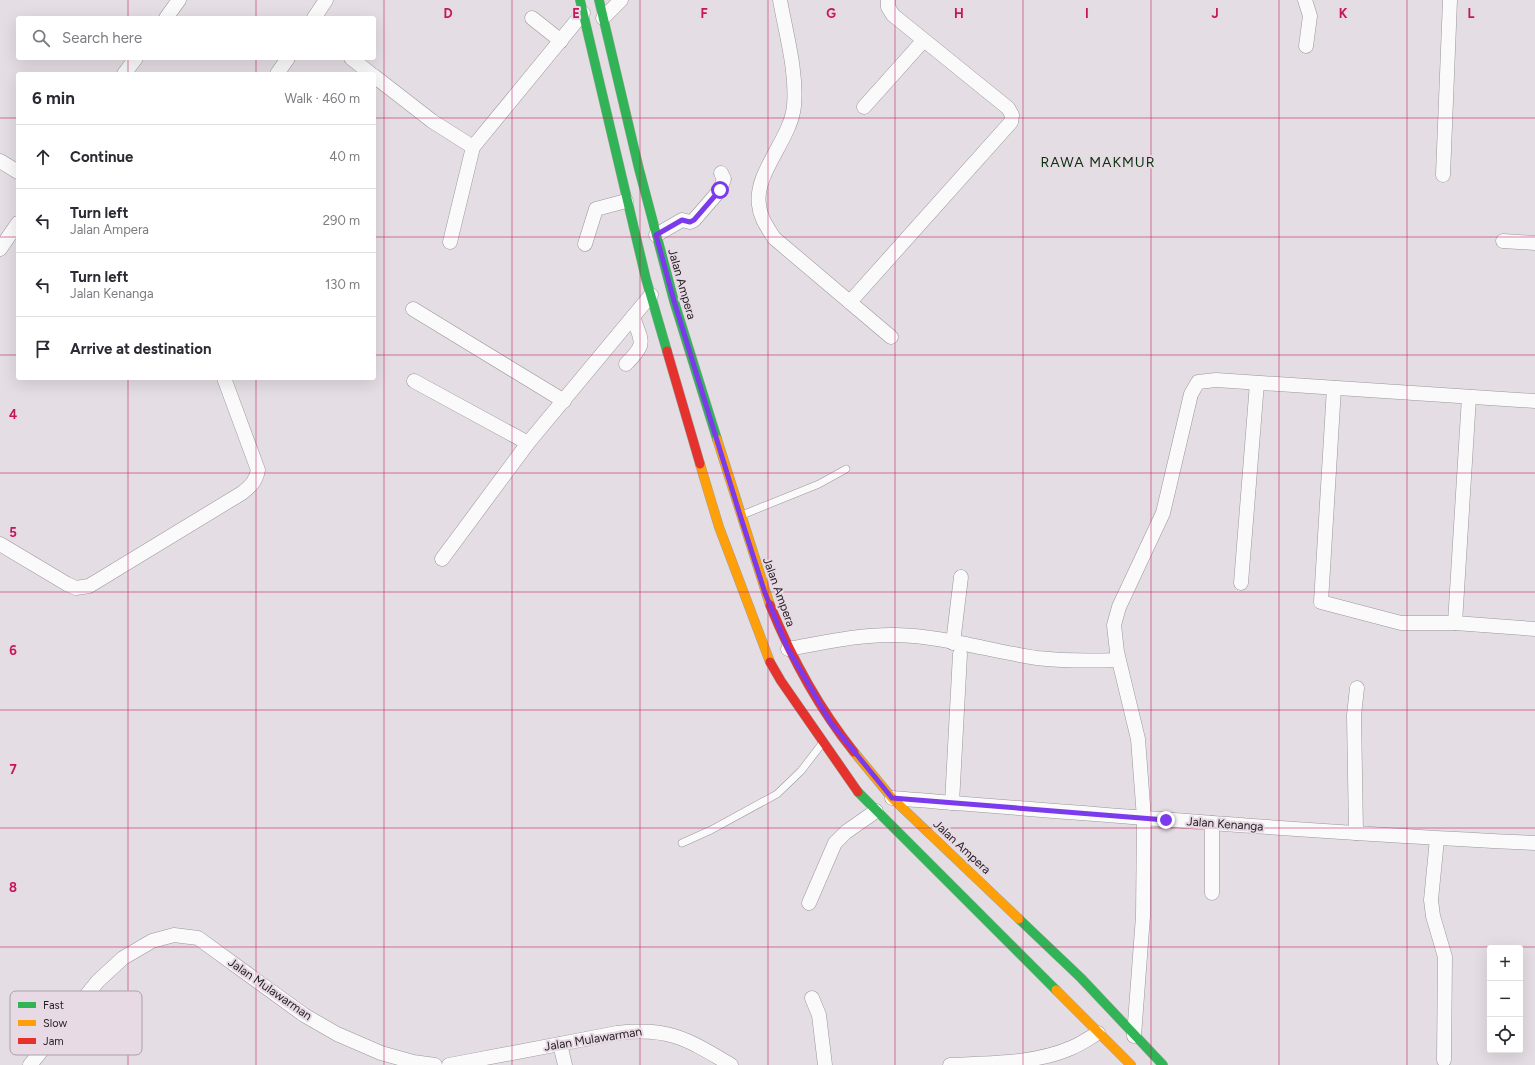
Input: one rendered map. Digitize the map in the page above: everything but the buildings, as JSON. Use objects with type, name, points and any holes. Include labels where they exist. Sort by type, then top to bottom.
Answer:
[{"type":"main road","name":"Jalan Ampera","points":[[599,0],[639,169],[674,301],[765,593],[788,649],[831,723],[892,798],[1080,978],[1160,1064]]},
{"type":"main road","points":[[582,7],[626,201],[651,295],[720,527],[750,613],[767,656],[823,743],[858,792],[1131,1065]]},
{"type":"main road","points":[[620,172],[639,169]]},
{"type":"street","points":[[167,16],[179,0]]},
{"type":"street","points":[[315,16],[326,0]]},
{"type":"street","points":[[603,18],[620,0]]},
{"type":"street","points":[[780,0],[795,92],[794,107],[791,122],[766,172],[759,194],[759,205],[763,221],[774,238],[891,337]]},
{"type":"street","points":[[850,302],[1011,122],[1012,115],[1008,108],[923,41],[893,15],[888,7],[888,0]]},
{"type":"street","points":[[1305,0],[1310,16],[1306,46]]},
{"type":"street","points":[[1444,175],[1450,0]]},
{"type":"street","points":[[450,242],[473,147],[561,41],[582,7]]},
{"type":"street","points":[[532,18],[561,41]]},
{"type":"street","points":[[864,106],[923,41]]},
{"type":"street","points":[[126,72],[134,60]]},
{"type":"street","points":[[278,72],[287,60]]},
{"type":"street","points":[[354,60],[368,72]]},
{"type":"street","points":[[376,78],[427,117],[473,147]]},
{"type":"street","points":[[0,161],[16,171]]},
{"type":"street","points":[[656,235],[682,220],[690,222],[694,220],[720,190],[724,179],[721,173]]},
{"type":"street","points":[[585,244],[596,209],[626,201]]},
{"type":"street","points":[[0,248],[16,226]]},
{"type":"street","points":[[1503,240],[1535,243]]},
{"type":"street","points":[[442,559],[528,443],[651,295]]},
{"type":"street","points":[[413,309],[564,401]]},
{"type":"street","points":[[626,364],[640,349],[642,344],[633,317]]},
{"type":"street","points":[[0,544],[67,584],[82,588],[89,586],[242,493],[252,485],[258,470],[225,380]]},
{"type":"street","points":[[414,381],[528,443]]},
{"type":"street","points":[[1134,1036],[1143,916],[1144,818],[1138,739],[1118,660],[1114,625],[1119,608],[1163,513],[1191,394],[1198,382],[1257,383],[1535,401]]},
{"type":"street","points":[[1242,583],[1257,383]]},
{"type":"street","points":[[1334,388],[1321,602],[1401,623],[1455,623],[1535,628]]},
{"type":"street","points":[[1455,623],[1468,397]]},
{"type":"street","points":[[952,803],[961,577]]},
{"type":"street","points":[[788,649],[862,636],[896,635],[957,648],[1036,658],[1077,661],[1118,660]]},
{"type":"street","points":[[1356,833],[1354,715],[1357,688]]},
{"type":"street","name":"Jalan Kenanga","points":[[892,798],[1212,823],[1535,843]]},
{"type":"street","points":[[809,903],[835,842],[846,832],[876,811]]},
{"type":"street","points":[[1212,823],[1212,893]]},
{"type":"street","points":[[1437,838],[1431,900],[1433,916],[1445,957],[1444,1060]]},
{"type":"street","name":"Jalan Mulawarman","points":[[90,991],[98,981],[123,958],[152,940],[174,935],[198,938],[304,1015],[379,1059],[435,1065]]},
{"type":"street","points":[[812,998],[819,1015],[825,1065]]},
{"type":"street","name":"Jalan Mulawarman","points":[[449,1065],[617,1033],[643,1030],[663,1032],[695,1043],[731,1065]]},
{"type":"street","points":[[950,1065],[1050,1060],[1098,1032]]},
{"type":"street","points":[[560,1044],[565,1065]]},
{"type":"street","name":"Jalan Mulawarman","points":[[30,1065],[38,1055]]},
{"type":"lane","points":[[740,515],[819,484],[846,469]]},
{"type":"lane","points":[[682,843],[716,827],[777,794],[801,771],[823,743]]},
{"type":"traffic: fast","points":[[580,0],[646,279],[667,351]]},
{"type":"traffic: fast","points":[[599,0],[639,169],[674,301],[717,439]]},
{"type":"traffic: fast","points":[[858,792],[1056,990]]},
{"type":"traffic: fast","points":[[1019,919],[1081,978],[1163,1065]]},
{"type":"traffic: slow","points":[[717,439],[770,605]]},
{"type":"traffic: slow","points":[[700,464],[719,527],[770,662]]},
{"type":"traffic: slow","points":[[854,752],[892,798],[1019,919]]},
{"type":"traffic: slow","points":[[1056,990],[1131,1065]]},
{"type":"traffic: jam","points":[[667,351],[700,464]]},
{"type":"traffic: jam","points":[[770,605],[787,644],[817,700],[854,752]]},
{"type":"traffic: jam","points":[[770,662],[781,681],[858,792]]},
{"type":"district","name":"RAWA MAKMUR","points":[[1098,162]]},
{"type":"route","points":[[720,190],[694,220],[690,222],[682,220],[656,235],[706,408],[765,593],[788,649],[831,723],[892,798],[1166,820]]}]
